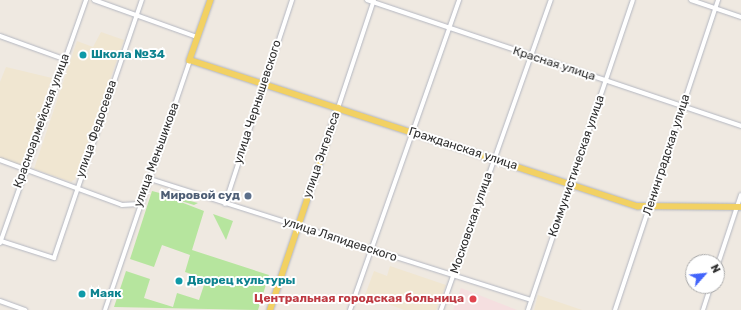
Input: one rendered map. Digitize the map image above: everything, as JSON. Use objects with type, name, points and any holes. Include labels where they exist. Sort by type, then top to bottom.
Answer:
[{"type":"main road","name":"улица Меньшикова","points":[[190,60],[211,0]]},
{"type":"main road","name":"Гражданская улица","points":[[190,60],[571,185],[649,209],[739,207]]},
{"type":"main road","name":"улица Энгельса","points":[[270,310],[338,108]]},
{"type":"street","name":"Красноармейская улица","points":[[0,242],[86,0]]},
{"type":"street","points":[[94,0],[197,37]]},
{"type":"street","name":"улица Федосеева","points":[[0,242],[54,258],[142,0]]},
{"type":"street","name":"улица Чернышевского","points":[[225,204],[262,84],[292,0]]},
{"type":"street","name":"Красная улица","points":[[367,0],[374,1],[448,30],[532,56],[741,126]]},
{"type":"street","points":[[350,310],[459,0]]},
{"type":"street","name":"Московская улица","points":[[441,310],[551,0]]},
{"type":"street","name":"Коммунистическая улица","points":[[528,310],[634,0]]},
{"type":"street","points":[[691,0],[741,17]]},
{"type":"street","name":"Ленинградская улица","points":[[615,310],[718,0]]},
{"type":"street","name":"улица Энгельса","points":[[338,108],[374,1]]},
{"type":"street","points":[[0,36],[64,59]]},
{"type":"street","name":"улица Меньшикова","points":[[105,310],[139,204],[150,179],[190,60]]},
{"type":"street","points":[[0,160],[122,205],[139,204]]},
{"type":"street","name":"улица Ляпидевского","points":[[150,179],[531,300]]},
{"type":"street","points":[[722,254],[739,207],[741,195]]},
{"type":"street","points":[[703,310],[708,294]]},
{"type":"street","points":[[0,301],[25,310]]},
{"type":"shaded area","points":[[101,32],[124,40],[75,179],[71,182],[34,169],[77,41],[93,47]]},
{"type":"shaded area","points":[[6,67],[52,78],[21,166],[0,158],[0,82]]},
{"type":"shaded area","points":[[390,266],[446,285],[436,310],[404,310],[365,295],[374,271],[387,276]]},
{"type":"shaded area","name":"Центральная городская больница","points":[[461,288],[517,310],[453,310]]},
{"type":"shaded area","points":[[538,295],[582,310],[534,310]]},
{"type":"green space","points":[[152,191],[198,203],[194,205],[165,196],[204,211],[192,250],[269,275],[258,310],[114,307],[126,271],[150,279],[144,298],[173,307],[177,293],[199,300],[206,279],[185,272],[190,255],[162,245],[154,267],[130,259]]},
{"type":"green space","points":[[213,214],[233,221],[226,240]]},
{"type":"place","name":"Школа №34","points":[[83,55]]},
{"type":"place","name":"Мировой суд","points":[[248,196]]},
{"type":"place","name":"Дворец культуры","points":[[179,281]]},
{"type":"place","name":"Маяк","points":[[82,294]]},
{"type":"place","name":"Центральная городская больница","points":[[473,299]]}]
